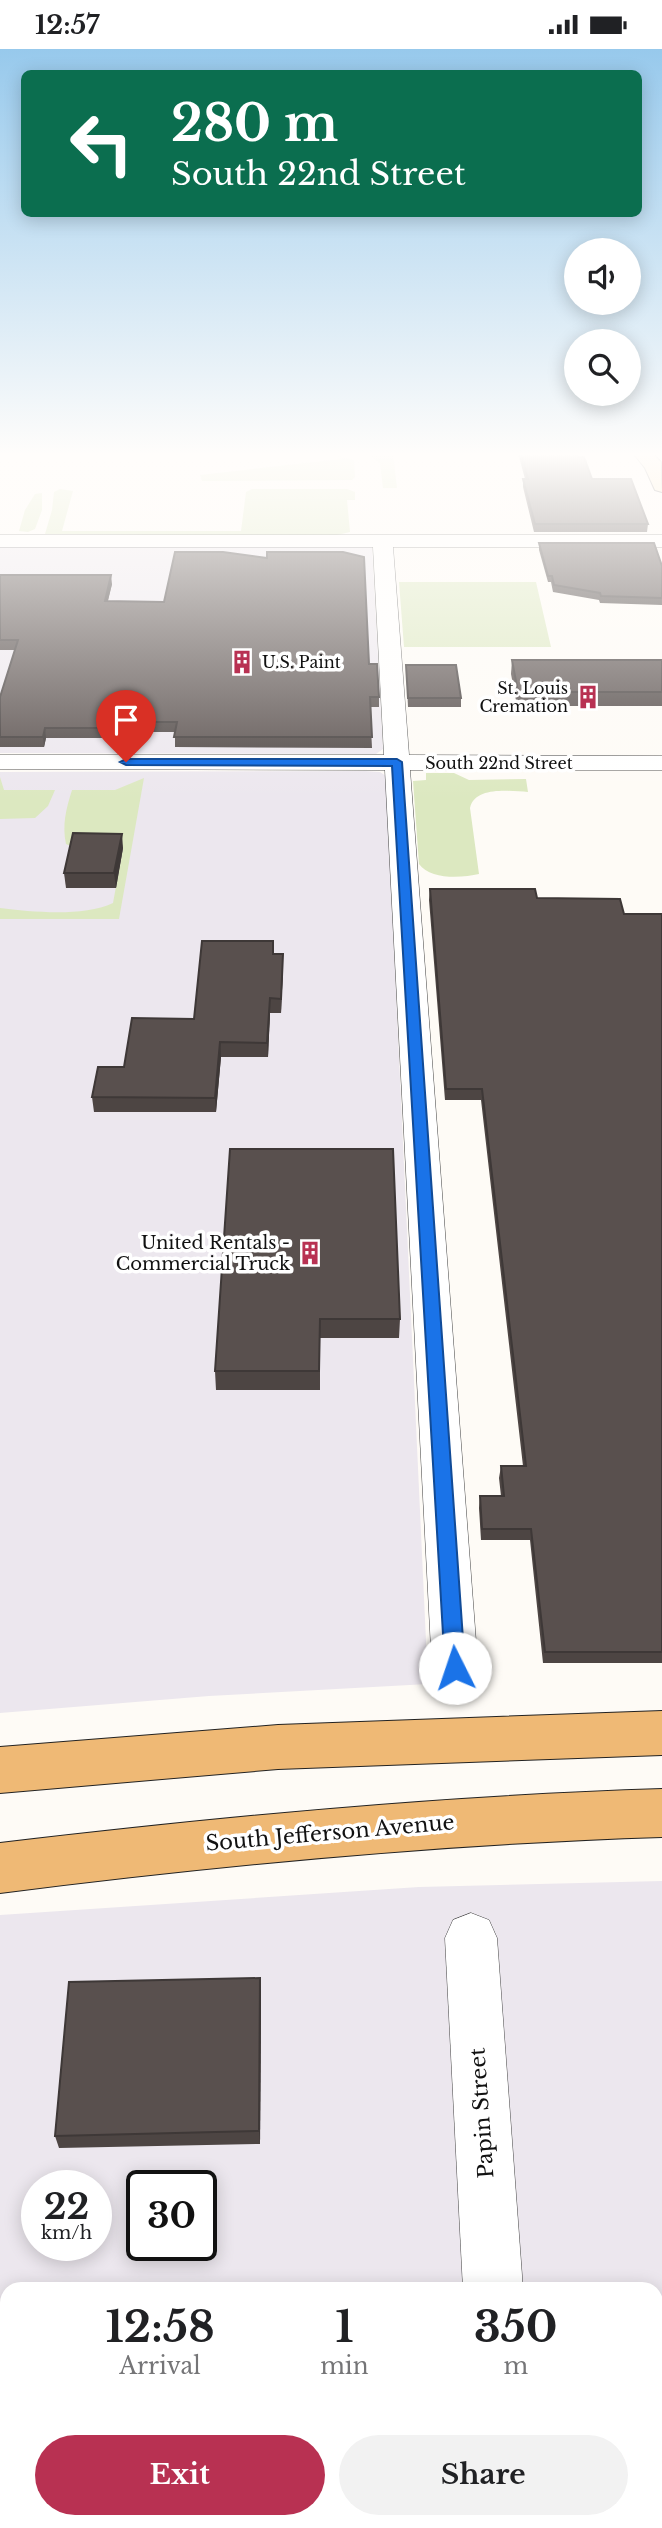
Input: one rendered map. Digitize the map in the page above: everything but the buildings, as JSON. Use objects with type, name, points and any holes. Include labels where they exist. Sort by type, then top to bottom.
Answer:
[{"type":"main road","points":[[0,1770],[278,1747],[662,1733]]},
{"type":"main road","name":"South Jefferson Avenue","points":[[0,1868],[283,1835],[466,1821],[662,1812]]},
{"type":"street","points":[[385,569],[455,1668]]},
{"type":"street","name":"South 22nd Street","points":[[0,762],[662,763]]},
{"type":"street","name":"Papin Street","points":[[471,1938],[493,2282]]},
{"type":"shaded area","name":"U.S. Paint","points":[[0,569],[373,569],[383,749],[376,754],[0,753]]},
{"type":"shaded area","points":[[365,771],[380,772],[386,776],[428,1684],[209,1696],[0,1713],[0,772]]},
{"type":"shaded area","points":[[662,1881],[662,2282],[0,2282],[0,1915],[419,1887]]},
{"type":"green space","points":[[399,582],[536,582],[551,647],[404,647]]},
{"type":"green space","points":[[426,773],[454,773],[469,780],[526,779],[528,792],[494,791],[473,801],[470,808],[479,874],[455,877],[438,875],[419,864],[413,781],[426,780]]},
{"type":"green space","points":[[0,777],[4,790],[55,790],[48,806],[35,818],[0,819]]},
{"type":"green space","points":[[144,778],[119,919],[0,919],[0,908],[73,912],[113,903],[123,848],[75,848],[66,844],[68,804],[72,790],[115,790]]},
{"type":"place","name":"U.S. Paint","points":[[242,662]]},
{"type":"place","name":"St. Louis Cremation","points":[[588,697]]},
{"type":"place","name":"United Rentals - Commercial Truck","points":[[310,1253]]},
{"type":"route","points":[[126,762],[397,762],[455,1668]]}]
